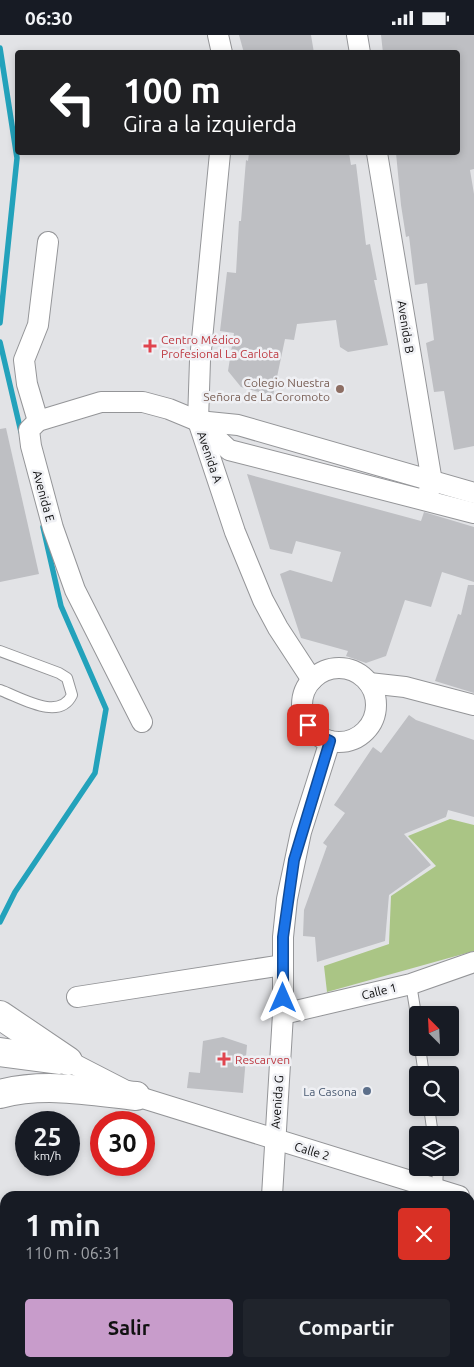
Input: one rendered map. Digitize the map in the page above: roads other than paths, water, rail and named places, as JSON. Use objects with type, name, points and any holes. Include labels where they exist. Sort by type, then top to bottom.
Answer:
[{"type":"main road","points":[[0,1015],[68,1061]]},
{"type":"main road","points":[[0,1052],[68,1061]]},
{"type":"main road","points":[[0,1094],[20,1089],[47,1087],[136,1096]]},
{"type":"street","points":[[218,35],[221,50]]},
{"type":"street","points":[[357,35],[360,50]]},
{"type":"street","name":"Avenida A","points":[[220,155],[200,360],[198,421],[236,532],[263,600],[278,628],[312,680]]},
{"type":"street","name":"Avenida B","points":[[376,155],[429,491]]},
{"type":"street","points":[[48,241],[38,325],[24,361],[27,385],[38,421],[101,402],[143,402],[198,421],[229,450],[429,491],[474,493]]},
{"type":"street","name":"Avenida E","points":[[38,421],[29,430],[31,446],[53,528],[68,573],[74,590],[142,721]]},
{"type":"street","points":[[429,491],[474,513]]},
{"type":"street","points":[[369,683],[376,704],[370,725],[352,740],[330,741],[317,735],[308,725],[303,712],[304,695],[312,680],[330,669],[352,670],[369,683],[405,687],[474,705]]},
{"type":"street","name":"Avenida G","points":[[272,1191],[283,1014],[283,937],[294,860],[330,741]]},
{"type":"street","name":"Calle 1","points":[[283,1014],[411,983],[474,962]]},
{"type":"street","points":[[77,997],[283,965]]},
{"type":"street","name":"Calle 2","points":[[68,1061],[136,1096],[441,1191]]},
{"type":"lane","points":[[0,651],[59,673],[67,678],[72,695],[69,702],[61,707],[50,708],[0,690]]},
{"type":"lane","points":[[411,983],[415,1006]]},
{"type":"lane","points":[[437,1190],[438,1176]]},
{"type":"waterway","points":[[0,48],[15,145]]},
{"type":"waterway","points":[[0,323],[17,155]]},
{"type":"waterway","points":[[0,342],[21,432]]},
{"type":"waterway","points":[[0,922],[15,892],[95,773],[106,709],[61,606],[43,527]]},
{"type":"place","name":"Centro Médico Profesional La Carlota","points":[[150,346]]},
{"type":"place","name":"Colegio Nuestra Señora de La Coromoto","points":[[340,389]]},
{"type":"place","name":"Rescarven","points":[[224,1059]]},
{"type":"place","name":"La Casona","points":[[367,1091]]}]
